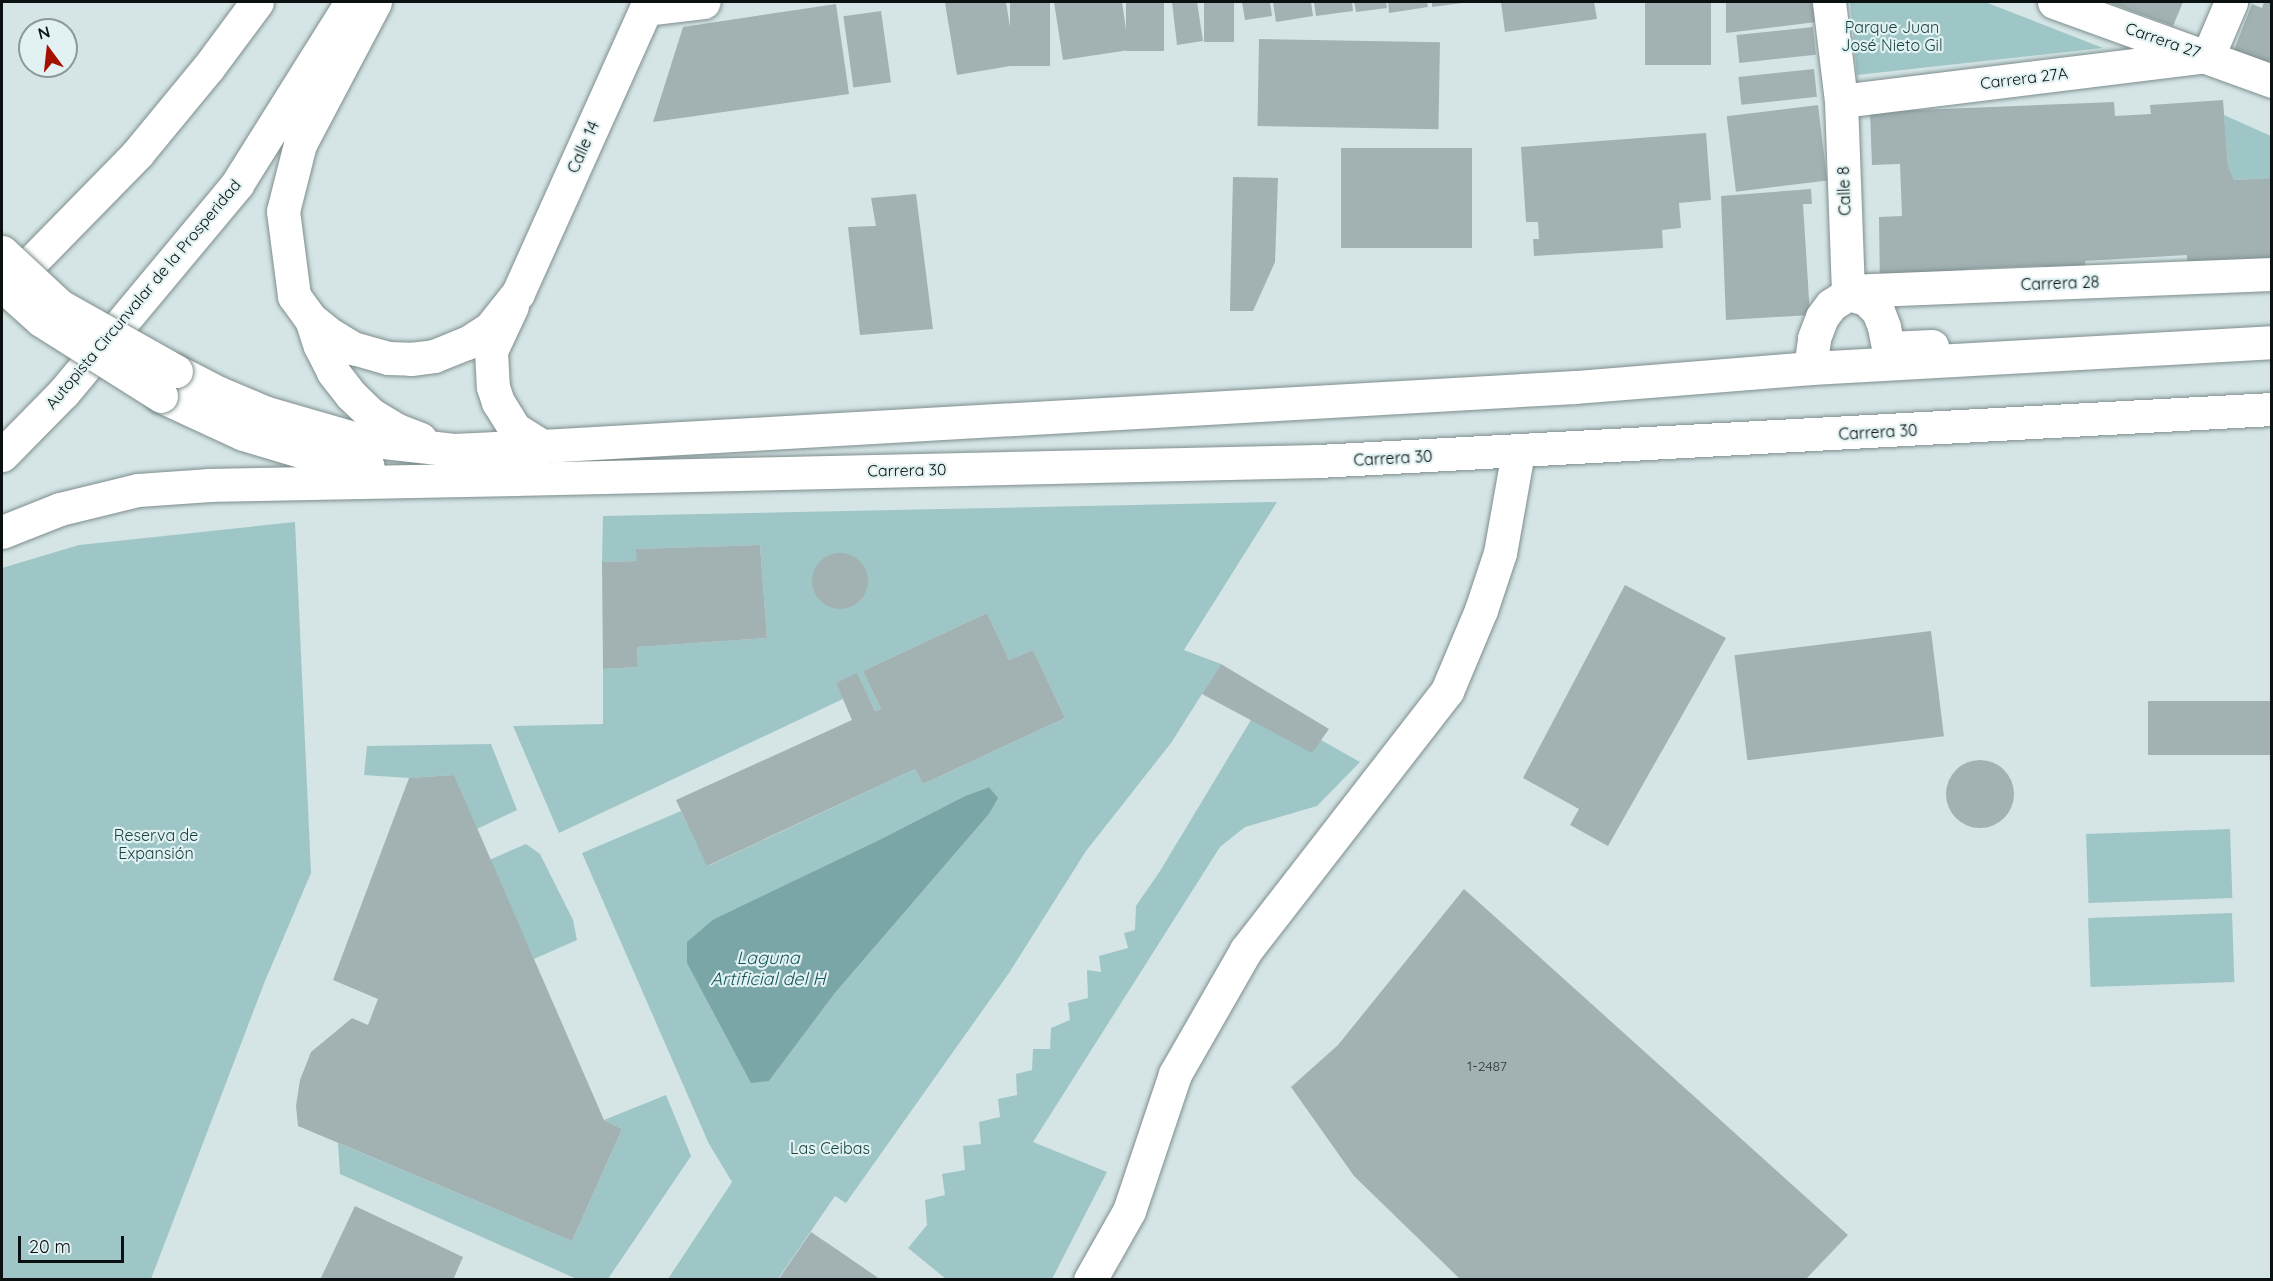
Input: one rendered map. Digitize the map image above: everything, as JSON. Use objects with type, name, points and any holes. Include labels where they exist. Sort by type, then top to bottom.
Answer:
[{"type":"main road","points":[[208,68],[230,2]]},
{"type":"main road","points":[[2,293],[90,205],[208,68],[256,2]]},
{"type":"main road","name":"Autopista Circunvalar de la Prosperidad","points":[[2,455],[64,392],[237,184],[351,2]]},
{"type":"main road","points":[[375,2],[300,144],[283,210],[294,296],[311,319],[331,335],[353,348],[388,358],[411,359],[434,356],[467,344],[490,328],[518,293]]},
{"type":"main road","points":[[647,5],[705,2]]},
{"type":"main road","name":"Calle 8","points":[[1829,2],[1841,101],[1848,293]]},
{"type":"main road","name":"Carrera 27","points":[[2054,2],[2208,56],[2271,81]]},
{"type":"main road","points":[[2208,56],[2231,2]]},
{"type":"main road","name":"Calle 14","points":[[518,293],[647,5]]},
{"type":"main road","name":"Carrera 27A","points":[[1841,101],[2208,56]]},
{"type":"main road","points":[[2,252],[60,306],[243,434],[330,460],[421,473],[513,478]]},
{"type":"main road","name":"Carrera 28","points":[[1848,293],[2271,274]]},
{"type":"main road","points":[[2,285],[41,320],[168,383],[310,427],[357,439],[453,450],[1575,387],[1810,368],[2271,342]]},
{"type":"main road","points":[[518,293],[491,351],[490,372],[498,402],[505,416],[515,429],[542,446]]},
{"type":"main road","points":[[1810,368],[1814,338],[1822,317],[1832,305],[1848,293],[1866,299],[1878,311],[1888,348],[2271,332]]},
{"type":"main road","points":[[311,319],[320,346],[333,372],[365,408],[397,430],[453,450]]},
{"type":"main road","name":"Carrera 30","points":[[513,478],[1318,461],[1518,452],[2271,409]]},
{"type":"main road","points":[[1090,1280],[1129,1211],[1175,1074],[1246,950],[1446,691],[1480,610],[1500,553],[1518,452]]},
{"type":"main road","points":[[2,532],[60,509],[138,490],[210,485],[513,478]]},
{"type":"green space","name":"Parque Juan José Nieto Gil","points":[[1850,2],[1985,2],[2103,48],[1857,75]]},
{"type":"green space","points":[[2224,115],[2271,136],[2271,178],[2234,180],[2228,165]]},
{"type":"green space","name":"Las Ceibas","points":[[1277,502],[1184,650],[1221,664],[1171,743],[1086,851],[1009,973],[846,1203],[835,1196],[778,1279],[668,1279],[732,1182],[709,1144],[582,853],[681,811],[708,866],[915,769],[923,784],[1065,718],[1033,650],[1009,660],[987,613],[863,671],[881,709],[875,711],[857,674],[836,683],[843,699],[559,833],[513,726],[603,724],[603,669],[638,667],[637,647],[767,638],[760,545],[637,549],[637,561],[602,562],[603,516]],"holes":[[[989,787],[997,798],[989,814],[835,993],[769,1081],[714,919],[965,796]]]},
{"type":"green space","name":"Reserva de Expansión","points":[[295,522],[311,873],[265,981],[151,1279],[2,1279],[2,568],[79,545]]},
{"type":"green space","points":[[1251,720],[1321,740],[1360,762],[1317,806],[1245,827],[1220,847],[1033,1142],[1107,1172],[1052,1279],[946,1279],[908,1248],[927,1225],[925,1200],[945,1195],[942,1174],[965,1170],[963,1146],[981,1144],[979,1122],[1000,1117],[998,1099],[1017,1095],[1016,1074],[1032,1070],[1033,1049],[1050,1049],[1051,1028],[1070,1020],[1068,1003],[1088,998],[1087,970],[1101,972],[1099,956],[1128,948],[1124,933],[1135,930],[1136,906],[1160,871]]},
{"type":"green space","points":[[491,744],[517,810],[477,829],[454,775],[409,778],[364,775],[367,746]]},
{"type":"green space","points":[[2230,829],[2232,898],[2088,903],[2086,834]]},
{"type":"green space","points":[[526,844],[540,854],[573,920],[577,940],[534,959],[489,860]]},
{"type":"green space","points":[[2232,913],[2234,982],[2090,987],[2088,918]]},
{"type":"green space","points":[[666,1095],[691,1156],[608,1279],[579,1280],[340,1174],[338,1143],[572,1241],[622,1129],[604,1120]]},
{"type":"water","name":"Laguna Artificial del H","points":[[989,787],[998,798],[989,814],[835,993],[769,1081],[751,1083],[687,963],[687,942],[714,919],[965,796]]},
{"type":"building","points":[[1006,2],[1016,65],[957,75],[945,3]]},
{"type":"building","points":[[1010,2],[1050,2],[1050,66],[1010,66]]},
{"type":"building","points":[[1054,2],[1122,2],[1129,50],[1063,60]]},
{"type":"building","points":[[1126,2],[1164,2],[1164,51],[1126,51]]},
{"type":"building","points":[[1172,2],[1197,2],[1203,41],[1177,45]]},
{"type":"building","points":[[1204,2],[1234,2],[1234,42],[1204,42]]},
{"type":"building","points":[[1242,2],[1270,2],[1272,16],[1245,20]]},
{"type":"building","points":[[1273,2],[1311,2],[1313,16],[1276,22]]},
{"type":"building","points":[[1314,2],[1352,2],[1353,11],[1316,16]]},
{"type":"building","points":[[1354,2],[1386,2],[1387,8],[1356,12]]},
{"type":"building","points":[[1388,2],[1427,2],[1428,7],[1389,13]]},
{"type":"building","points":[[1432,2],[1462,2],[1462,3],[1432,7]]},
{"type":"building","points":[[1501,2],[1594,2],[1597,19],[1505,32]]},
{"type":"building","points":[[1645,2],[1711,2],[1711,65],[1645,65]]},
{"type":"building","points":[[1726,2],[1812,2],[1816,22],[1726,33]]},
{"type":"building","points":[[2107,2],[2183,2],[2173,26]]},
{"type":"building","points":[[2264,2],[2271,2],[2271,64],[2234,50],[2252,4],[2262,8]]},
{"type":"building","points":[[836,4],[849,94],[653,122],[683,27]]},
{"type":"building","points":[[881,11],[891,82],[853,88],[843,16]]},
{"type":"building","points":[[1813,27],[1816,55],[1739,63],[1736,35]]},
{"type":"building","points":[[1259,39],[1440,42],[1438,129],[1257,126]]},
{"type":"building","points":[[1814,69],[1817,97],[1741,105],[1738,77]]},
{"type":"building","points":[[2223,100],[2228,165],[2234,180],[2271,178],[2271,272],[2187,266],[2187,255],[2085,261],[2086,271],[2044,273],[2043,266],[1967,269],[1967,286],[1880,289],[1879,217],[1902,216],[1900,164],[1872,165],[1870,112],[2114,102],[2115,116],[2151,114],[2150,105]]},
{"type":"building","points":[[1818,105],[1827,180],[1736,192],[1727,116]]},
{"type":"building","points":[[1706,133],[1711,200],[1679,203],[1681,228],[1662,230],[1663,248],[1534,256],[1533,239],[1539,239],[1538,222],[1526,222],[1521,147]]},
{"type":"building","points":[[1341,148],[1472,148],[1472,248],[1341,248]]},
{"type":"building","points":[[1233,177],[1278,178],[1275,262],[1253,311],[1230,311]]},
{"type":"building","points":[[1811,189],[1812,204],[1803,204],[1810,315],[1726,320],[1721,196]]},
{"type":"building","points":[[916,194],[933,329],[860,335],[848,227],[876,226],[871,198]]},
{"type":"building","points":[[760,545],[767,638],[637,647],[638,667],[603,669],[602,562],[637,561],[636,549]]},
{"type":"building","points":[[840,553],[851,555],[860,561],[866,570],[868,581],[866,592],[860,601],[851,607],[840,609],[829,607],[820,601],[814,592],[812,581],[814,570],[820,561],[829,555]]},
{"type":"building","points":[[1625,585],[1726,638],[1608,846],[1570,825],[1579,809],[1523,778]]},
{"type":"building","points":[[987,613],[1009,660],[1033,650],[1065,718],[923,784],[915,769],[707,866],[676,800],[852,720],[836,683],[857,673],[875,711],[881,709],[863,671]]},
{"type":"building","points":[[1931,631],[1944,736],[1747,760],[1734,655]]},
{"type":"building","points":[[1221,664],[1329,729],[1312,753],[1202,694]]},
{"type":"building","points":[[2148,701],[2271,701],[2271,755],[2148,755]]},
{"type":"building","points":[[1980,760],[1993,763],[2004,770],[2011,781],[2014,794],[2011,807],[2004,818],[1993,825],[1980,828],[1967,825],[1956,818],[1949,807],[1946,794],[1949,781],[1956,770],[1967,763]]},
{"type":"building","points":[[454,775],[604,1120],[622,1129],[572,1241],[298,1126],[296,1106],[300,1080],[311,1052],[352,1018],[368,1025],[378,999],[333,980],[409,778]]},
{"type":"building","points":[[1464,889],[1848,1235],[1805,1280],[1461,1280],[1354,1176],[1291,1087],[1338,1045]]},
{"type":"building","points":[[355,1206],[463,1257],[453,1280],[320,1280]]},
{"type":"building","points":[[811,1232],[845,1255],[881,1280],[778,1280]]}]
